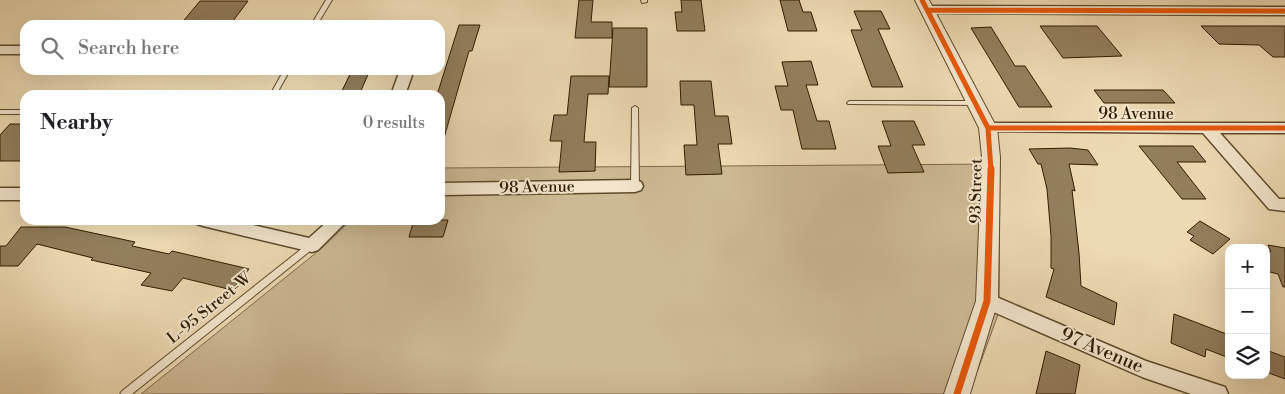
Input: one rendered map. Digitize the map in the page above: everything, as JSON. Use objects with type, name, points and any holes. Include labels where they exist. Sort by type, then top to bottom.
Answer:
[{"type":"street","points":[[924,5],[1285,11]]},
{"type":"street","name":"93 Street","points":[[924,5],[988,128],[991,157],[987,301],[957,394]]},
{"type":"street","points":[[0,50],[20,50]]},
{"type":"street","points":[[400,90],[406,75]]},
{"type":"street","name":"98 Avenue","points":[[988,128],[1285,128]]},
{"type":"street","points":[[1207,128],[1275,205],[1285,205]]},
{"type":"street","name":"98 Avenue","points":[[445,189],[518,186],[635,186]]},
{"type":"street","points":[[0,194],[20,194]]},
{"type":"street","points":[[225,225],[312,245],[334,225]]},
{"type":"street","name":"97 Avenue","points":[[987,301],[1142,368],[1218,394]]},
{"type":"lane","points":[[317,20],[329,0]]},
{"type":"lane","points":[[275,90],[284,75]]},
{"type":"lane","points":[[850,103],[975,103]]},
{"type":"lane","points":[[635,186],[636,108]]},
{"type":"lane","points":[[0,112],[20,112]]},
{"type":"lane","name":"L-95 Street-W","points":[[125,394],[312,245]]},
{"type":"shaded area","points":[[1000,164],[999,312],[969,394],[141,394],[322,248],[346,225],[445,225],[445,168]]},
{"type":"building","points":[[579,0],[593,0],[591,22],[612,22],[612,38],[575,38]]},
{"type":"building","points":[[681,0],[701,0],[705,31],[677,31],[675,12],[682,12]]},
{"type":"building","points":[[780,0],[799,0],[803,12],[811,12],[817,31],[788,31]]},
{"type":"building","points":[[200,1],[248,1],[234,20],[184,20]]},
{"type":"building","points":[[854,11],[881,11],[890,29],[878,29],[903,87],[872,87],[851,30],[862,30]]},
{"type":"building","points":[[459,25],[480,25],[472,51],[469,51],[445,135],[445,90],[439,90],[443,75],[445,75]]},
{"type":"building","points":[[1040,26],[1097,26],[1122,56],[1063,58]]},
{"type":"building","points":[[1201,26],[1285,26],[1285,57],[1273,57],[1259,45],[1219,44]]},
{"type":"building","points":[[991,27],[1015,66],[1025,66],[1052,107],[1019,107],[971,28]]},
{"type":"building","points":[[613,28],[647,28],[647,87],[609,87]]},
{"type":"building","points":[[811,61],[818,85],[806,85],[817,121],[829,121],[836,149],[802,149],[793,110],[781,110],[775,86],[788,86],[782,62]]},
{"type":"building","points":[[350,75],[368,75],[361,90],[342,90]]},
{"type":"building","points":[[571,76],[609,76],[608,94],[588,94],[584,142],[596,142],[595,171],[559,172],[562,141],[550,141],[554,115],[567,115]]},
{"type":"building","points":[[680,81],[711,81],[715,116],[728,116],[732,144],[718,144],[722,174],[686,175],[684,145],[697,145],[694,105],[681,105]]},
{"type":"building","points":[[1094,90],[1163,90],[1175,103],[1104,103]]},
{"type":"building","points":[[882,121],[914,121],[925,145],[912,145],[924,172],[888,173],[878,146],[891,146]]},
{"type":"building","points":[[10,124],[20,124],[20,161],[0,161],[0,135]]},
{"type":"building","points":[[1139,146],[1193,146],[1206,162],[1177,162],[1206,199],[1182,199]]},
{"type":"building","points":[[1070,148],[1088,150],[1098,165],[1069,164],[1075,191],[1072,190],[1081,286],[1117,303],[1114,325],[1046,297],[1054,269],[1051,268],[1051,236],[1047,189],[1041,164],[1038,164],[1029,149]]},
{"type":"building","points":[[445,220],[448,220],[443,237],[409,237],[413,225],[445,225]]},
{"type":"building","points":[[1200,221],[1230,239],[1213,254],[1190,240],[1194,236],[1187,232]]},
{"type":"building","points":[[21,227],[65,227],[135,242],[132,246],[169,254],[172,251],[249,269],[232,290],[183,278],[172,291],[141,285],[151,273],[91,260],[93,258],[37,244],[18,266],[0,266],[0,246],[6,246]]},
{"type":"building","points":[[1270,245],[1285,248],[1285,287],[1283,287],[1278,274],[1270,272]]},
{"type":"building","points":[[1174,314],[1225,333],[1225,356],[1206,349],[1205,357],[1171,343]]},
{"type":"building","points":[[1046,351],[1080,365],[1075,394],[1036,394]]},
{"type":"building","points":[[1270,351],[1285,357],[1285,379],[1270,373]]},
{"type":"cycle path","points":[[922,0],[988,128],[991,157],[987,301],[957,394]]},
{"type":"cycle path","points":[[927,10],[1285,11]]},
{"type":"cycle path","points":[[988,128],[1285,128]]}]
